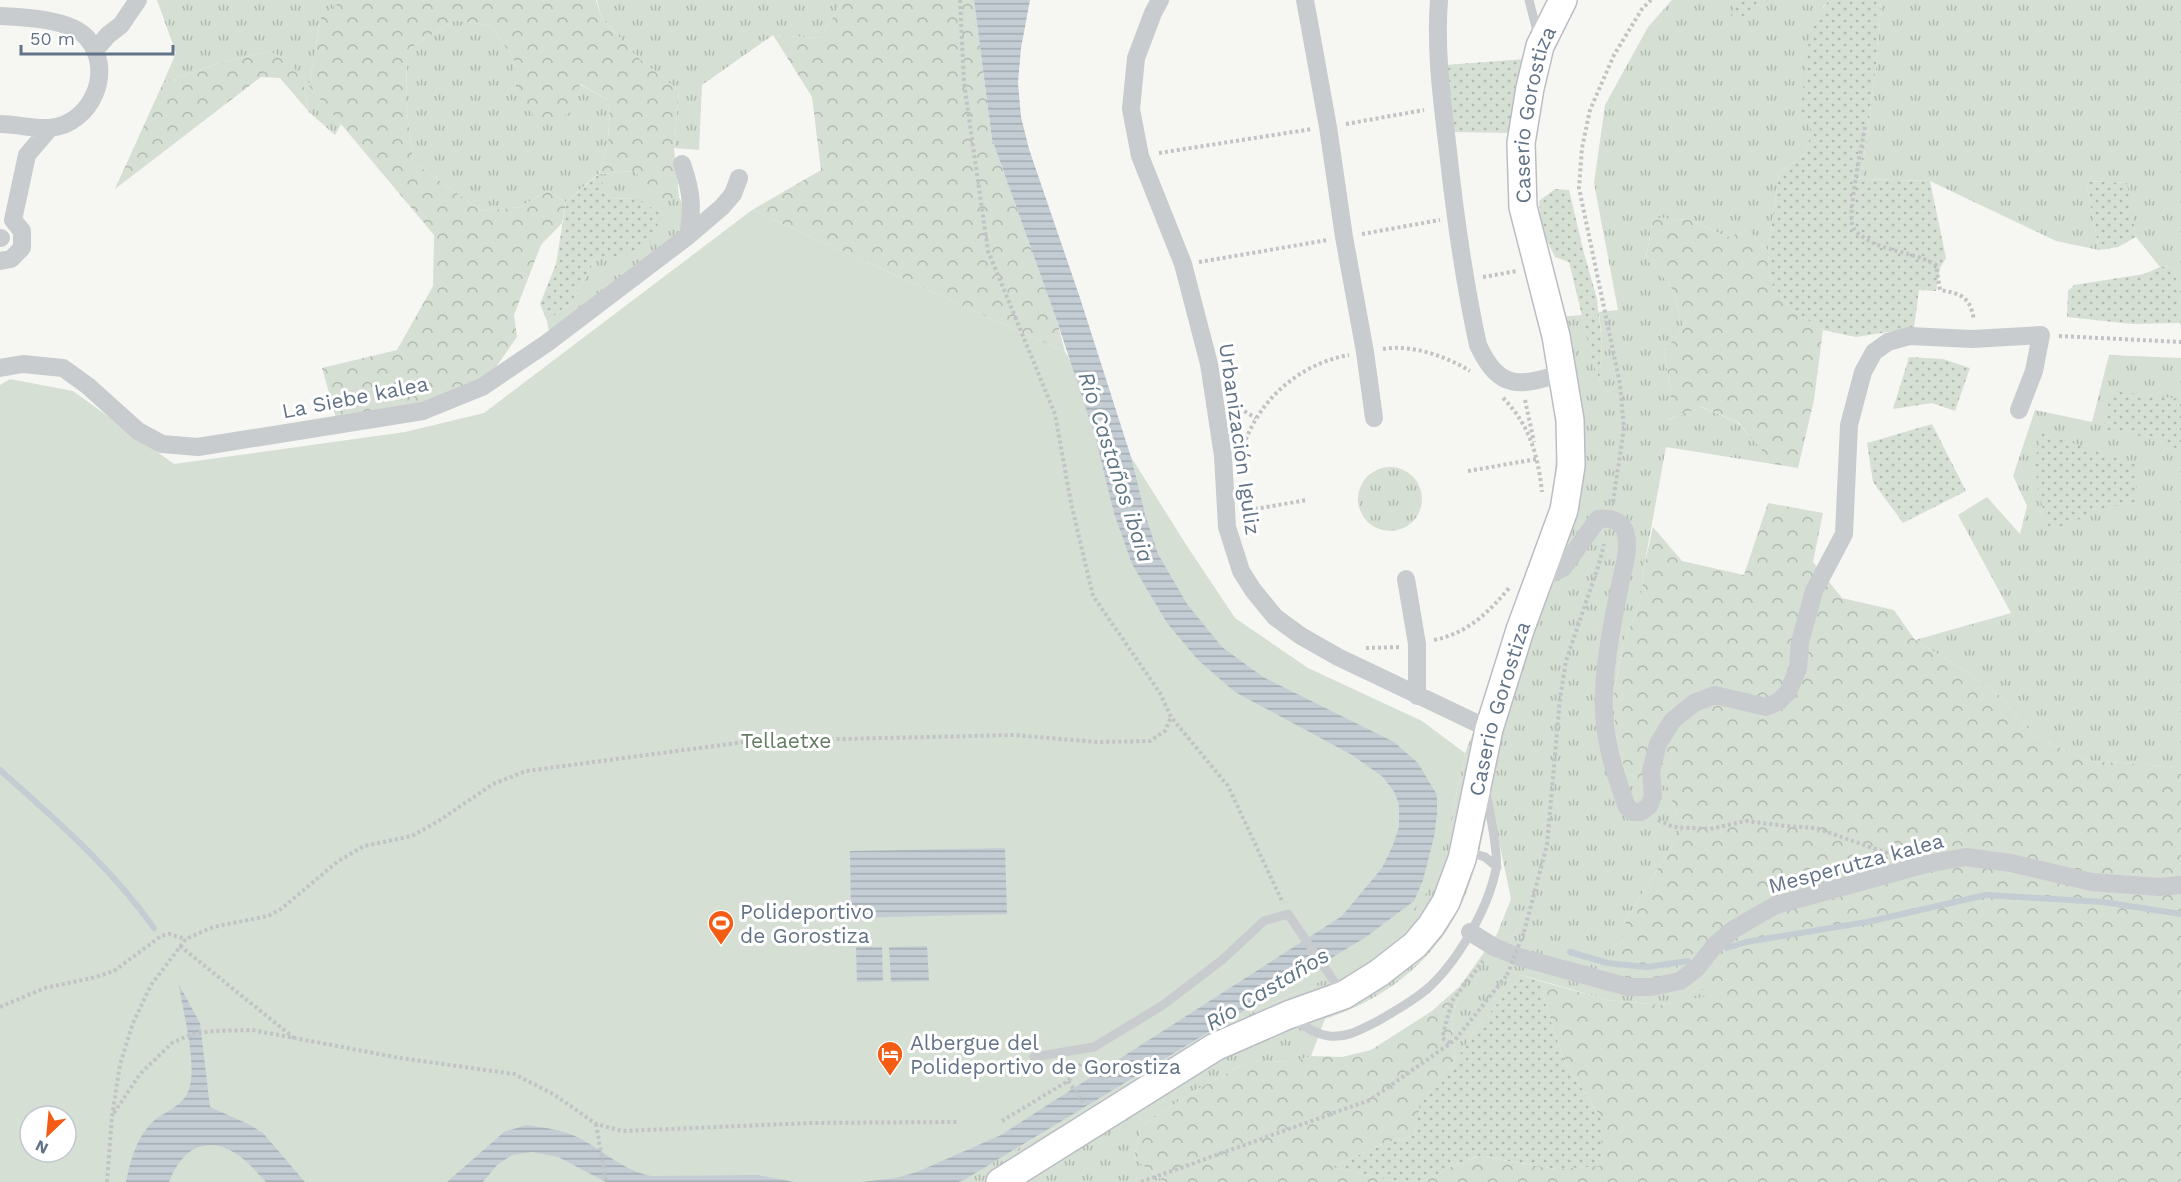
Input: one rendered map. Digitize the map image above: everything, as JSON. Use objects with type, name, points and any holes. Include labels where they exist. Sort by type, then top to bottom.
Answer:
[{"type":"street","points":[[95,50],[108,35],[121,25],[138,0]]},
{"type":"street","name":"Urbanización Iguliz","points":[[1160,0],[1136,58],[1131,109],[1140,156],[1183,264],[1209,364],[1223,456],[1227,527],[1241,571],[1275,617],[1300,636],[1417,696],[1489,729]]},
{"type":"street","points":[[1305,0],[1328,127],[1374,418]]},
{"type":"street","points":[[1439,0],[1436,34],[1456,217],[1474,328],[1482,354],[1501,377],[1522,384],[1563,374]]},
{"type":"street","name":"Caserio Gorostiza","points":[[1000,1182],[1215,1047],[1288,1015],[1344,995],[1379,973],[1415,945],[1431,926],[1446,902],[1462,859],[1489,729],[1564,510],[1571,466],[1570,420],[1556,336],[1523,207],[1521,143],[1540,46],[1563,0]]},
{"type":"street","points":[[0,16],[59,22],[86,36],[95,50],[101,70],[94,97],[82,114],[67,123],[50,128],[0,124]]},
{"type":"street","points":[[0,261],[11,259],[22,248],[22,231],[13,220],[27,155],[50,128]]},
{"type":"street","points":[[682,164],[688,183],[692,210],[688,236]]},
{"type":"street","name":"La Siebe kalea","points":[[0,368],[23,364],[63,368],[88,386],[138,432],[162,444],[198,447],[423,411],[482,387],[547,343],[688,236],[722,207],[733,194],[740,178]]},
{"type":"street","points":[[1539,579],[1563,567],[1598,519],[1610,518],[1620,523],[1625,531],[1627,552],[1609,650],[1604,694],[1604,728],[1627,807],[1633,812],[1641,812],[1649,806],[1653,796],[1651,771],[1658,744],[1672,721],[1694,703],[1715,695],[1766,707],[1779,702],[1788,692],[1798,669],[1800,642],[1814,591],[1844,534],[1849,425],[1863,372],[1874,352],[1888,342],[1909,336],[1972,339],[2041,335],[2034,371],[2019,410]]},
{"type":"street","points":[[1406,579],[1417,644],[1417,696]]},
{"type":"street","name":"Mesperutza kalea","points":[[1470,932],[1494,947],[1520,957],[1628,987],[1651,987],[1680,981],[1697,968],[1715,945],[1734,928],[1776,904],[1919,866],[1966,857],[2011,863],[2092,882],[2159,887],[2181,885]]},
{"type":"lane","points":[[1529,0],[1540,46]]},
{"type":"lane","points":[[1288,1015],[1312,1031],[1330,1036],[1351,1035],[1389,1014],[1426,989],[1452,960],[1470,932],[1488,896],[1497,867],[1481,766]]},
{"type":"lane","points":[[1462,859],[1472,853],[1485,857],[1497,867]]},
{"type":"lane","points":[[1034,1057],[1094,1047],[1163,1005],[1222,960],[1264,921],[1288,914],[1344,995]]},
{"type":"path","points":[[960,0],[964,83],[988,251],[1054,414],[1071,503],[1093,596],[1160,693],[1171,717],[1228,786],[1288,914]]},
{"type":"path","points":[[1140,156],[1443,107]]},
{"type":"path","points":[[1865,127],[1852,212],[1853,227],[1860,236],[1876,244],[1923,258],[1936,265],[1940,290],[1960,294],[1968,301],[1974,318],[1972,339]]},
{"type":"path","points":[[1183,264],[1456,217]]},
{"type":"path","points":[[1466,280],[1538,267]]},
{"type":"path","points":[[2041,335],[2181,342]]},
{"type":"path","points":[[1241,454],[1256,418],[1272,396],[1295,376],[1338,357],[1389,348],[1413,350],[1461,365],[1478,376]]},
{"type":"path","points":[[1522,384],[1537,459],[1542,498]]},
{"type":"path","points":[[1500,395],[1521,422],[1534,446]]},
{"type":"path","points":[[1468,471],[1537,459]]},
{"type":"path","points":[[1225,512],[1234,513],[1308,500]]},
{"type":"path","points":[[1363,648],[1395,648],[1449,637],[1486,615],[1512,584]]},
{"type":"path","points":[[107,1182],[112,1117],[120,1064],[133,1023],[151,985],[186,939],[213,927],[268,916],[338,862],[363,846],[412,836],[493,784],[526,771],[752,741],[1015,735],[1098,742],[1150,741],[1165,731],[1171,717]]},
{"type":"path","points":[[1641,812],[1673,827],[1710,829],[1746,821],[1816,828],[1919,866]]},
{"type":"path","points":[[1142,1182],[1370,1100],[1450,1043],[1483,1008],[1507,975],[1524,932]]},
{"type":"path","points":[[0,1007],[45,987],[96,977],[114,970],[161,936],[169,934],[186,939]]},
{"type":"path","points":[[180,946],[294,1038]]},
{"type":"path","points":[[1450,1043],[1442,1038],[1452,1001],[1494,947]]},
{"type":"path","points":[[112,1117],[140,1074],[172,1043],[192,1035],[214,1031],[252,1030],[400,1058],[514,1074],[555,1095],[596,1124],[622,1131],[811,1123],[957,1122]]},
{"type":"path","points":[[1002,1121],[1068,1081],[1094,1047]]},
{"type":"path","points":[[1068,1081],[1088,1109]]},
{"type":"path","points":[[596,1124],[606,1182]]},
{"type":"green space","points":[[157,0],[342,0],[321,17],[309,86],[341,124],[335,135],[309,112],[304,87],[270,51],[216,64],[163,83],[176,53]]},
{"type":"green space","points":[[342,0],[596,0],[601,17],[636,56],[679,91],[674,148],[679,197],[659,202],[635,171],[599,174],[608,144],[610,101],[580,84],[571,112],[542,127],[516,93],[514,59],[491,26],[455,20],[407,50],[406,104],[413,162],[482,211],[520,207],[547,191],[566,202],[562,223],[541,245],[514,315],[517,337],[482,387],[338,425],[322,368],[397,350],[433,286],[434,235],[309,86],[321,17]]},
{"type":"green space","points":[[597,0],[843,0],[821,38],[773,35],[702,85],[699,150],[674,148],[679,91],[636,56],[601,17]]},
{"type":"green space","points":[[843,0],[974,0],[992,139],[1057,321],[1065,352],[752,210],[821,170],[812,97],[773,35],[821,38]]},
{"type":"green space","points":[[1672,0],[1829,0],[1823,7],[1813,130],[1805,154],[1779,173],[1768,251],[1748,230],[1727,237],[1690,220],[1653,218],[1646,258],[1670,284],[1684,328],[1664,351],[1671,394],[1668,420],[1701,407],[1737,422],[1764,452],[1760,462],[1666,447],[1644,567],[1641,601],[1624,640],[1613,695],[1615,731],[1626,774],[1668,786],[1677,817],[1687,822],[1626,920],[1616,976],[1726,993],[1662,1005],[1607,1000],[1522,975],[1475,1030],[1455,1062],[1452,1022],[1460,986],[1497,934],[1511,899],[1490,798],[1478,857],[1469,886],[1457,913],[1433,949],[1402,979],[1384,991],[1325,1019],[1311,1056],[1293,1062],[1250,1061],[1192,1092],[1141,1127],[1134,1158],[1164,1182],[958,1182],[1088,1109],[1212,1031],[1306,988],[1449,829],[1465,753],[1516,625],[1552,502],[1560,417],[1544,318],[1582,315],[1599,384],[1602,343],[1599,312],[1618,310],[1594,183],[1605,105],[1648,27]]},
{"type":"green space","points":[[1736,0],[1770,0],[1728,25]]},
{"type":"green space","points":[[1829,0],[1881,0],[1878,51],[1861,179],[1930,181],[1946,258],[1940,268],[1936,291],[1919,290],[1914,328],[1856,337],[1823,330],[1791,309],[1771,283],[1768,251],[1779,173],[1805,154],[1812,131],[1801,113],[1805,69],[1814,25]]},
{"type":"green space","points":[[1881,0],[2181,0],[2181,325],[2179,323],[2179,289],[2173,266],[2160,267],[2136,237],[2126,183],[2086,181],[2099,250],[2056,241],[1930,181],[1861,179],[1878,51]]},
{"type":"green space","points":[[455,20],[491,26],[514,59],[516,93],[579,84],[610,101],[608,144],[599,174],[635,171],[659,201],[679,197],[685,210],[679,233],[549,332],[547,321],[572,302],[596,258],[617,258],[635,198],[609,199],[598,174],[566,202],[547,191],[520,207],[482,211],[413,162],[406,104],[407,50]]},
{"type":"green space","points":[[270,51],[291,61],[304,87],[309,112],[280,78],[261,77],[115,189],[163,83],[216,64]]},
{"type":"green space","points":[[1526,59],[1512,133],[1453,132],[1445,65]]},
{"type":"green space","points":[[599,174],[609,199],[635,198],[662,214],[649,245],[617,258],[596,258],[572,302],[547,321],[540,304],[556,264],[566,202]]},
{"type":"green space","points":[[2086,181],[2127,183],[2136,237],[2118,247],[2099,250]]},
{"type":"green space","points":[[1555,189],[1569,190],[1597,299],[1602,343],[1599,386],[1569,262],[1555,257],[1541,228],[1539,201]]},
{"type":"green space","name":"Tellaetxe","points":[[752,210],[1065,352],[1235,618],[1308,668],[1422,721],[1465,753],[1449,829],[1427,892],[1395,935],[1359,964],[1212,1031],[1088,1109],[958,1182],[0,1182],[0,385],[10,379],[73,391],[174,464],[405,432],[484,413]]},
{"type":"green space","points":[[1653,218],[1690,220],[1727,237],[1748,230],[1768,251],[1771,283],[1791,309],[1823,330],[1814,400],[1798,468],[1760,462],[1763,452],[1738,422],[1702,407],[1667,420],[1671,394],[1664,351],[1684,328],[1670,284],[1646,259]]},
{"type":"green space","points":[[2173,266],[2179,289],[2179,323],[2132,324],[2067,317],[2068,291],[2074,285],[2144,274],[2160,267]]},
{"type":"green space","points":[[2109,355],[2181,358],[2181,767],[2089,761],[2034,736],[1998,694],[1915,640],[2011,613],[1958,515],[1987,497],[2020,534],[2027,506],[2013,476],[2035,410],[2092,422]]},
{"type":"green space","points":[[1909,357],[1943,359],[1970,368],[1955,411],[1932,403],[1893,409]]},
{"type":"green space","points":[[2111,391],[2181,399],[2181,451],[2161,440],[2103,429]]},
{"type":"green space","points":[[1932,424],[1966,491],[1903,523],[1873,482],[1867,443]]},
{"type":"green space","points":[[2041,432],[2138,465],[2135,479],[2138,503],[2109,506],[2050,532],[2038,491],[2035,462]]},
{"type":"green space","points":[[1390,467],[1408,473],[1416,481],[1422,499],[1416,517],[1408,525],[1390,531],[1372,525],[1364,517],[1358,499],[1364,481],[1372,473]]},
{"type":"green space","points":[[1768,503],[1823,513],[1813,562],[1842,598],[1894,610],[1915,640],[1998,694],[2034,736],[2089,761],[2181,767],[2181,1182],[1424,1182],[1452,1166],[1479,1156],[1556,1169],[1602,1119],[1565,1063],[1540,981],[1607,1000],[1662,1005],[1724,993],[1615,976],[1626,920],[1687,822],[1677,817],[1668,787],[1626,774],[1615,731],[1613,696],[1624,640],[1641,601],[1644,567],[1653,527],[1682,561],[1744,575]]},
{"type":"green space","points":[[1522,975],[1540,981],[1565,1063],[1602,1119],[1601,1166],[1556,1169],[1479,1156],[1452,1166],[1424,1182],[1398,1182],[1333,1167],[1383,1144],[1415,1135],[1421,1095],[1455,1062],[1475,1030]]},
{"type":"green space","points":[[1460,986],[1452,1022],[1455,1062],[1422,1095],[1415,1135],[1383,1144],[1333,1167],[1398,1182],[1164,1182],[1134,1158],[1141,1127],[1192,1092],[1250,1061],[1293,1062],[1311,1056],[1342,1057],[1371,1050],[1432,1011]]},
{"type":"water","points":[[974,0],[1030,0],[1021,48],[1018,83],[1021,117],[1029,149],[1131,457],[1158,554],[1187,604],[1222,647],[1263,677],[1394,742],[1418,763],[1437,795],[1437,814],[1434,837],[1423,880],[1414,901],[1366,937],[964,1180],[958,1182],[862,1182],[896,1178],[917,1172],[1001,1135],[1342,916],[1382,868],[1399,827],[1399,805],[1395,793],[1383,777],[1352,755],[1235,692],[1198,660],[1167,623],[1132,564],[1114,513],[1095,436],[992,139]]},
{"type":"water","points":[[1005,848],[1007,914],[851,918],[850,851]]},
{"type":"water","points":[[927,946],[929,981],[891,982],[889,947]]},
{"type":"water","points":[[856,947],[882,947],[883,981],[857,982]]},
{"type":"water","points":[[179,985],[200,1023],[210,1107],[263,1133],[305,1182],[266,1182],[230,1150],[209,1145],[190,1152],[175,1170],[169,1182],[126,1182],[134,1153],[143,1133],[153,1122],[183,1100],[190,1086],[190,1050]]},
{"type":"water","points":[[526,1125],[567,1133],[590,1144],[623,1165],[651,1176],[758,1175],[794,1182],[606,1182],[558,1157],[533,1152],[512,1155],[497,1165],[483,1182],[447,1182],[504,1132]]},
{"type":"waterway","points":[[0,770],[62,825],[101,864],[120,884],[154,928]]},
{"type":"waterway","points":[[1727,948],[1746,942],[1867,922],[1986,895],[2103,902],[2181,914]]},
{"type":"waterway","points":[[1570,952],[1607,963],[1647,967],[1688,961]]},
{"type":"place","name":"Polideportivo de Gorostiza","points":[[721,946]]},
{"type":"place","name":"Albergue del Polideportivo de Gorostiza","points":[[890,1077]]},
{"type":"water label","name":"Río Castaños ibaia","points":[[1116,467]]},
{"type":"water label","name":"Río Castaños","points":[[1267,989]]}]
